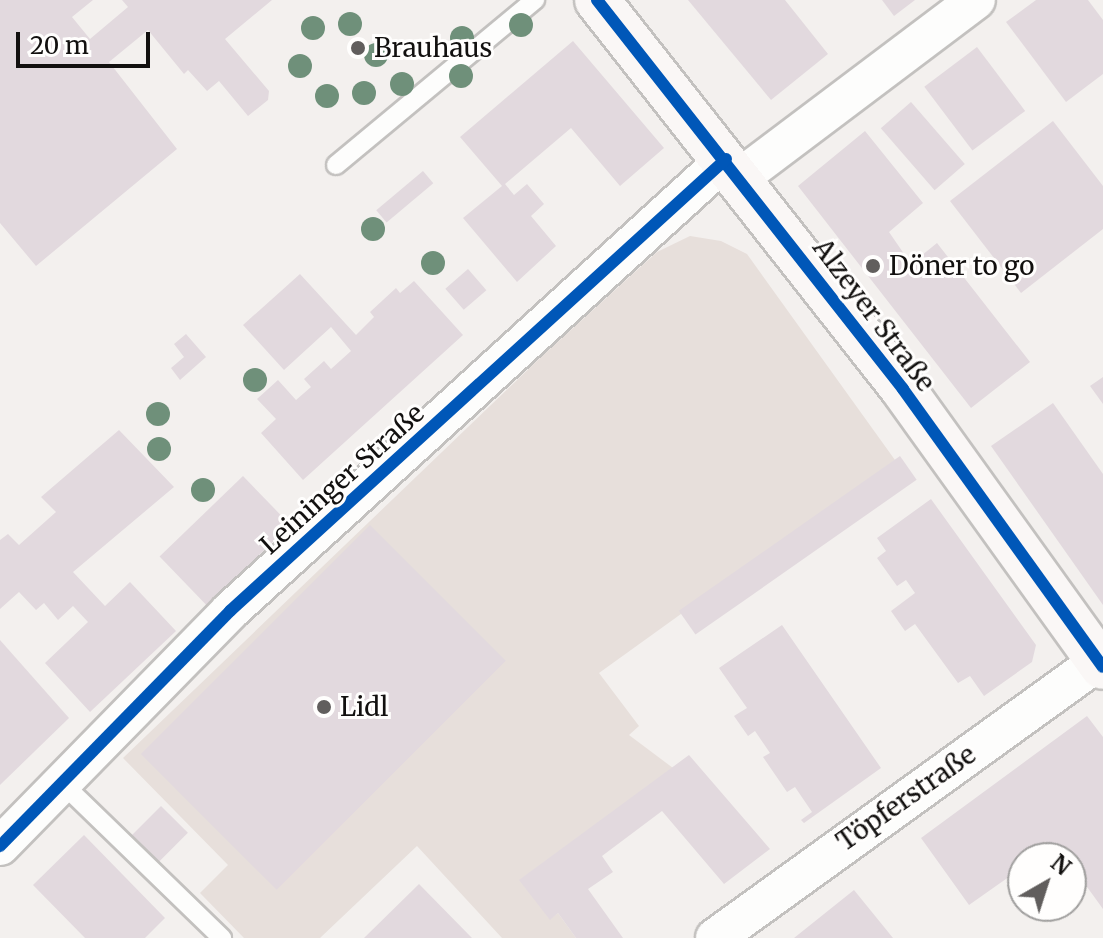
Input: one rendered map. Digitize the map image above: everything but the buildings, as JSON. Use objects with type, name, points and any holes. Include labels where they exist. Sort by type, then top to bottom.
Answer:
[{"type":"street","name":"Alzeyer Straße","points":[[597,0],[734,168],[903,389],[1102,662]]},
{"type":"street","name":"Leininger Straße","points":[[0,846],[230,611],[734,168],[976,0]]},
{"type":"street","name":"Töpferstraße","points":[[715,938],[1102,662]]},
{"type":"lane","points":[[336,165],[535,0]]},
{"type":"lane","points":[[62,783],[222,938]]},
{"type":"shaded area","points":[[690,236],[721,241],[747,254],[895,460],[599,673],[639,726],[629,735],[673,768],[520,880],[550,919],[558,913],[576,938],[502,938],[417,846],[320,938],[244,938],[200,893],[228,865],[123,758],[541,357],[657,252]]},
{"type":"cycle path","points":[[597,0],[903,389],[1103,667]]},
{"type":"cycle path","points":[[0,846],[230,611],[726,159]]},
{"type":"place","name":"Brauhaus","points":[[358,48]]},
{"type":"place","name":"Döner to go","points":[[873,266]]},
{"type":"place","name":"Lidl","points":[[324,707]]}]
